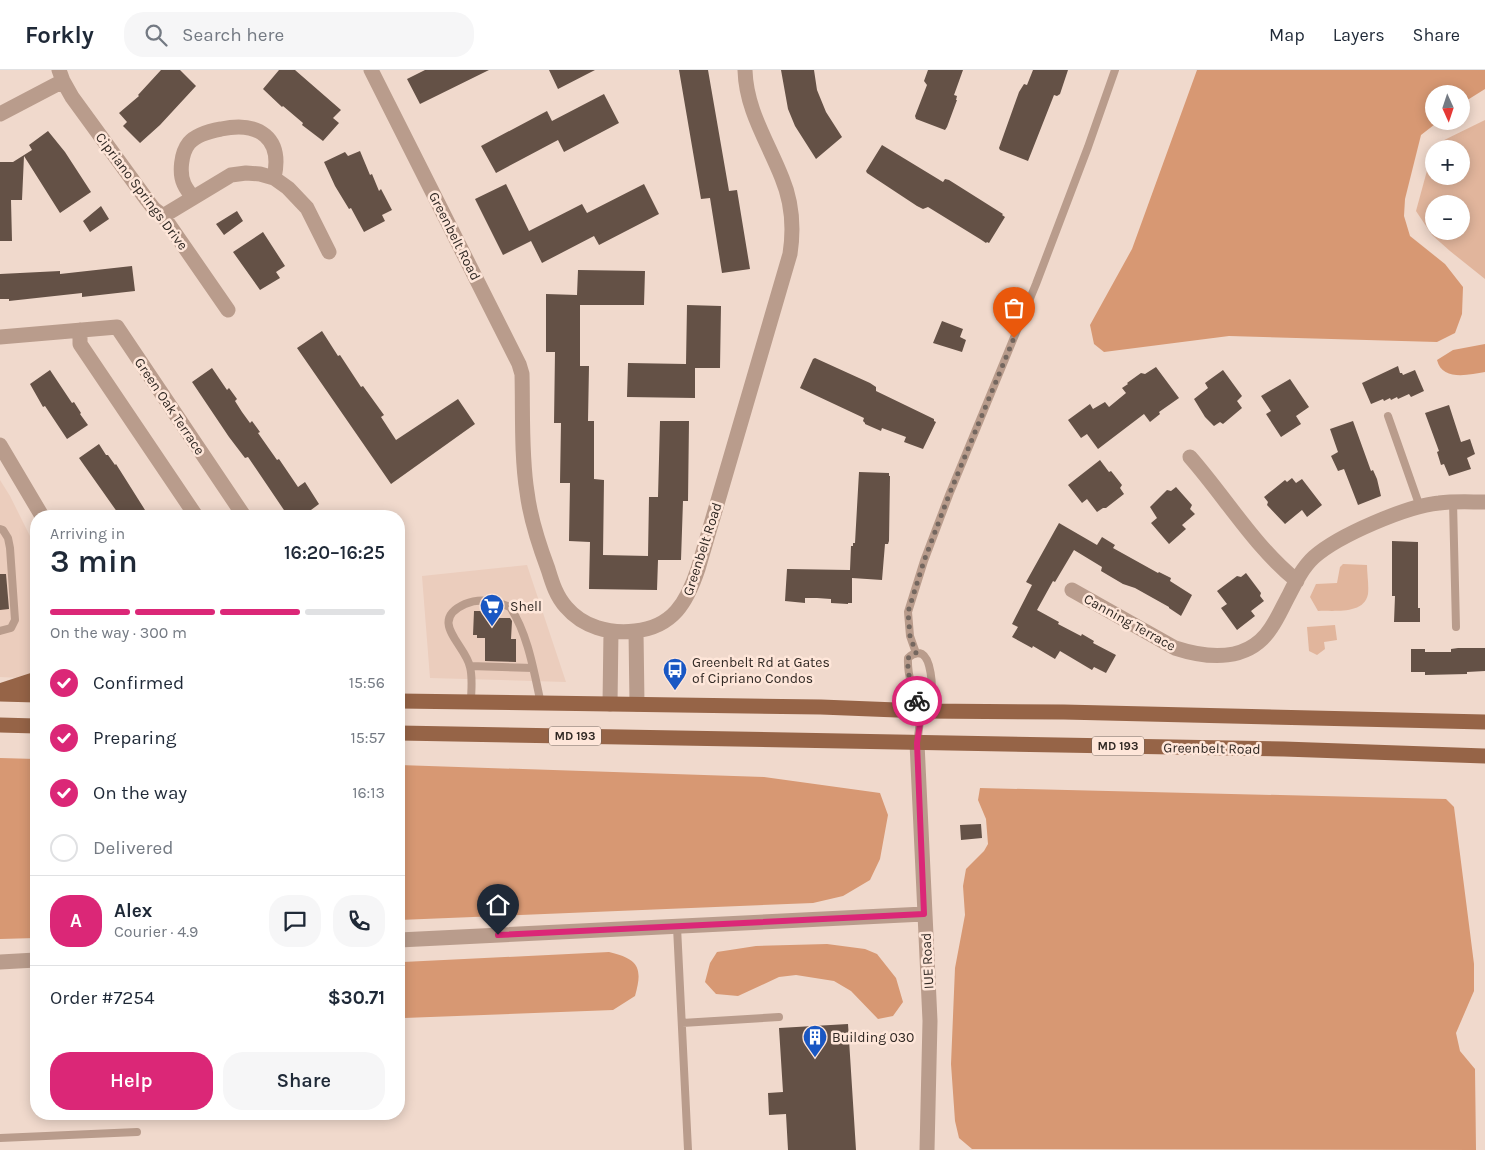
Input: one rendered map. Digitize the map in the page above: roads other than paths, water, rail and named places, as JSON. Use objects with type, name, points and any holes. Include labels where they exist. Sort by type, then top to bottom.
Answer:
[{"type":"main road","points":[[0,692],[30,682]]},
{"type":"main road","points":[[0,692],[30,694]]},
{"type":"main road","points":[[405,701],[1064,712],[1485,722]]},
{"type":"main road","points":[[0,725],[30,726]]},
{"type":"main road","name":"Greenbelt Road","points":[[405,733],[1284,749],[1485,756]]},
{"type":"street","name":"Greenbelt Road","points":[[371,70],[519,364],[522,374],[527,492],[544,559],[553,584],[562,601],[572,613],[583,621],[611,631],[636,631],[663,622],[674,615],[690,593],[790,254],[792,229],[787,194],[783,179],[754,117],[745,70]]},
{"type":"street","points":[[0,114],[61,75]]},
{"type":"street","name":"Cipriano Springs Drive","points":[[61,75],[72,97],[122,167],[154,208],[163,216],[228,310]]},
{"type":"street","points":[[192,197],[184,185],[181,175],[184,154],[188,144],[196,138],[216,130],[246,126],[264,133],[276,156],[277,166],[274,178]]},
{"type":"street","points":[[163,216],[231,175],[260,174],[274,178],[288,188],[307,208],[329,252]]},
{"type":"street","name":"Green Oak Terrace","points":[[0,337],[117,327],[240,510]]},
{"type":"street","points":[[80,330],[80,344],[192,510]]},
{"type":"street","points":[[0,445],[38,510]]},
{"type":"street","points":[[1190,457],[1262,548],[1278,566],[1297,581]]},
{"type":"street","name":"Canning Terrace","points":[[1072,590],[1175,648],[1193,654],[1230,656],[1246,651],[1261,641],[1271,629],[1304,567],[1315,556],[1337,542],[1406,510],[1453,502],[1485,502]]},
{"type":"street","points":[[610,704],[611,631]]},
{"type":"street","points":[[636,631],[637,704]]},
{"type":"street","name":"IUE Road","points":[[917,743],[930,1021],[927,1150]]},
{"type":"street","points":[[405,940],[924,914]]},
{"type":"street","points":[[0,962],[30,960]]},
{"type":"lane","points":[[916,653],[910,636],[908,612],[924,561],[949,495],[1036,284],[1115,70]]},
{"type":"lane","points":[[1388,416],[1420,507]]},
{"type":"lane","points":[[1453,502],[1456,627]]},
{"type":"lane","points":[[0,529],[3,530],[8,538],[10,548],[15,620],[10,628],[0,631]]},
{"type":"lane","points":[[471,702],[470,666],[448,625],[450,615],[466,603],[486,600],[510,607],[521,628],[541,704]]},
{"type":"lane","points":[[917,743],[922,711],[931,697],[932,678],[926,657],[916,653],[908,658],[908,667],[914,695],[922,711]]},
{"type":"lane","points":[[470,666],[533,668]]},
{"type":"lane","points":[[677,927],[688,1150]]},
{"type":"lane","points":[[682,1023],[779,1017]]},
{"type":"lane","points":[[0,1138],[137,1132]]},
{"type":"place","name":"Shell","points":[[492,627]]},
{"type":"place","name":"Greenbelt Rd at Gates of Cipriano Condos","points":[[675,691]]},
{"type":"place","name":"Building 030","points":[[815,1058]]}]
